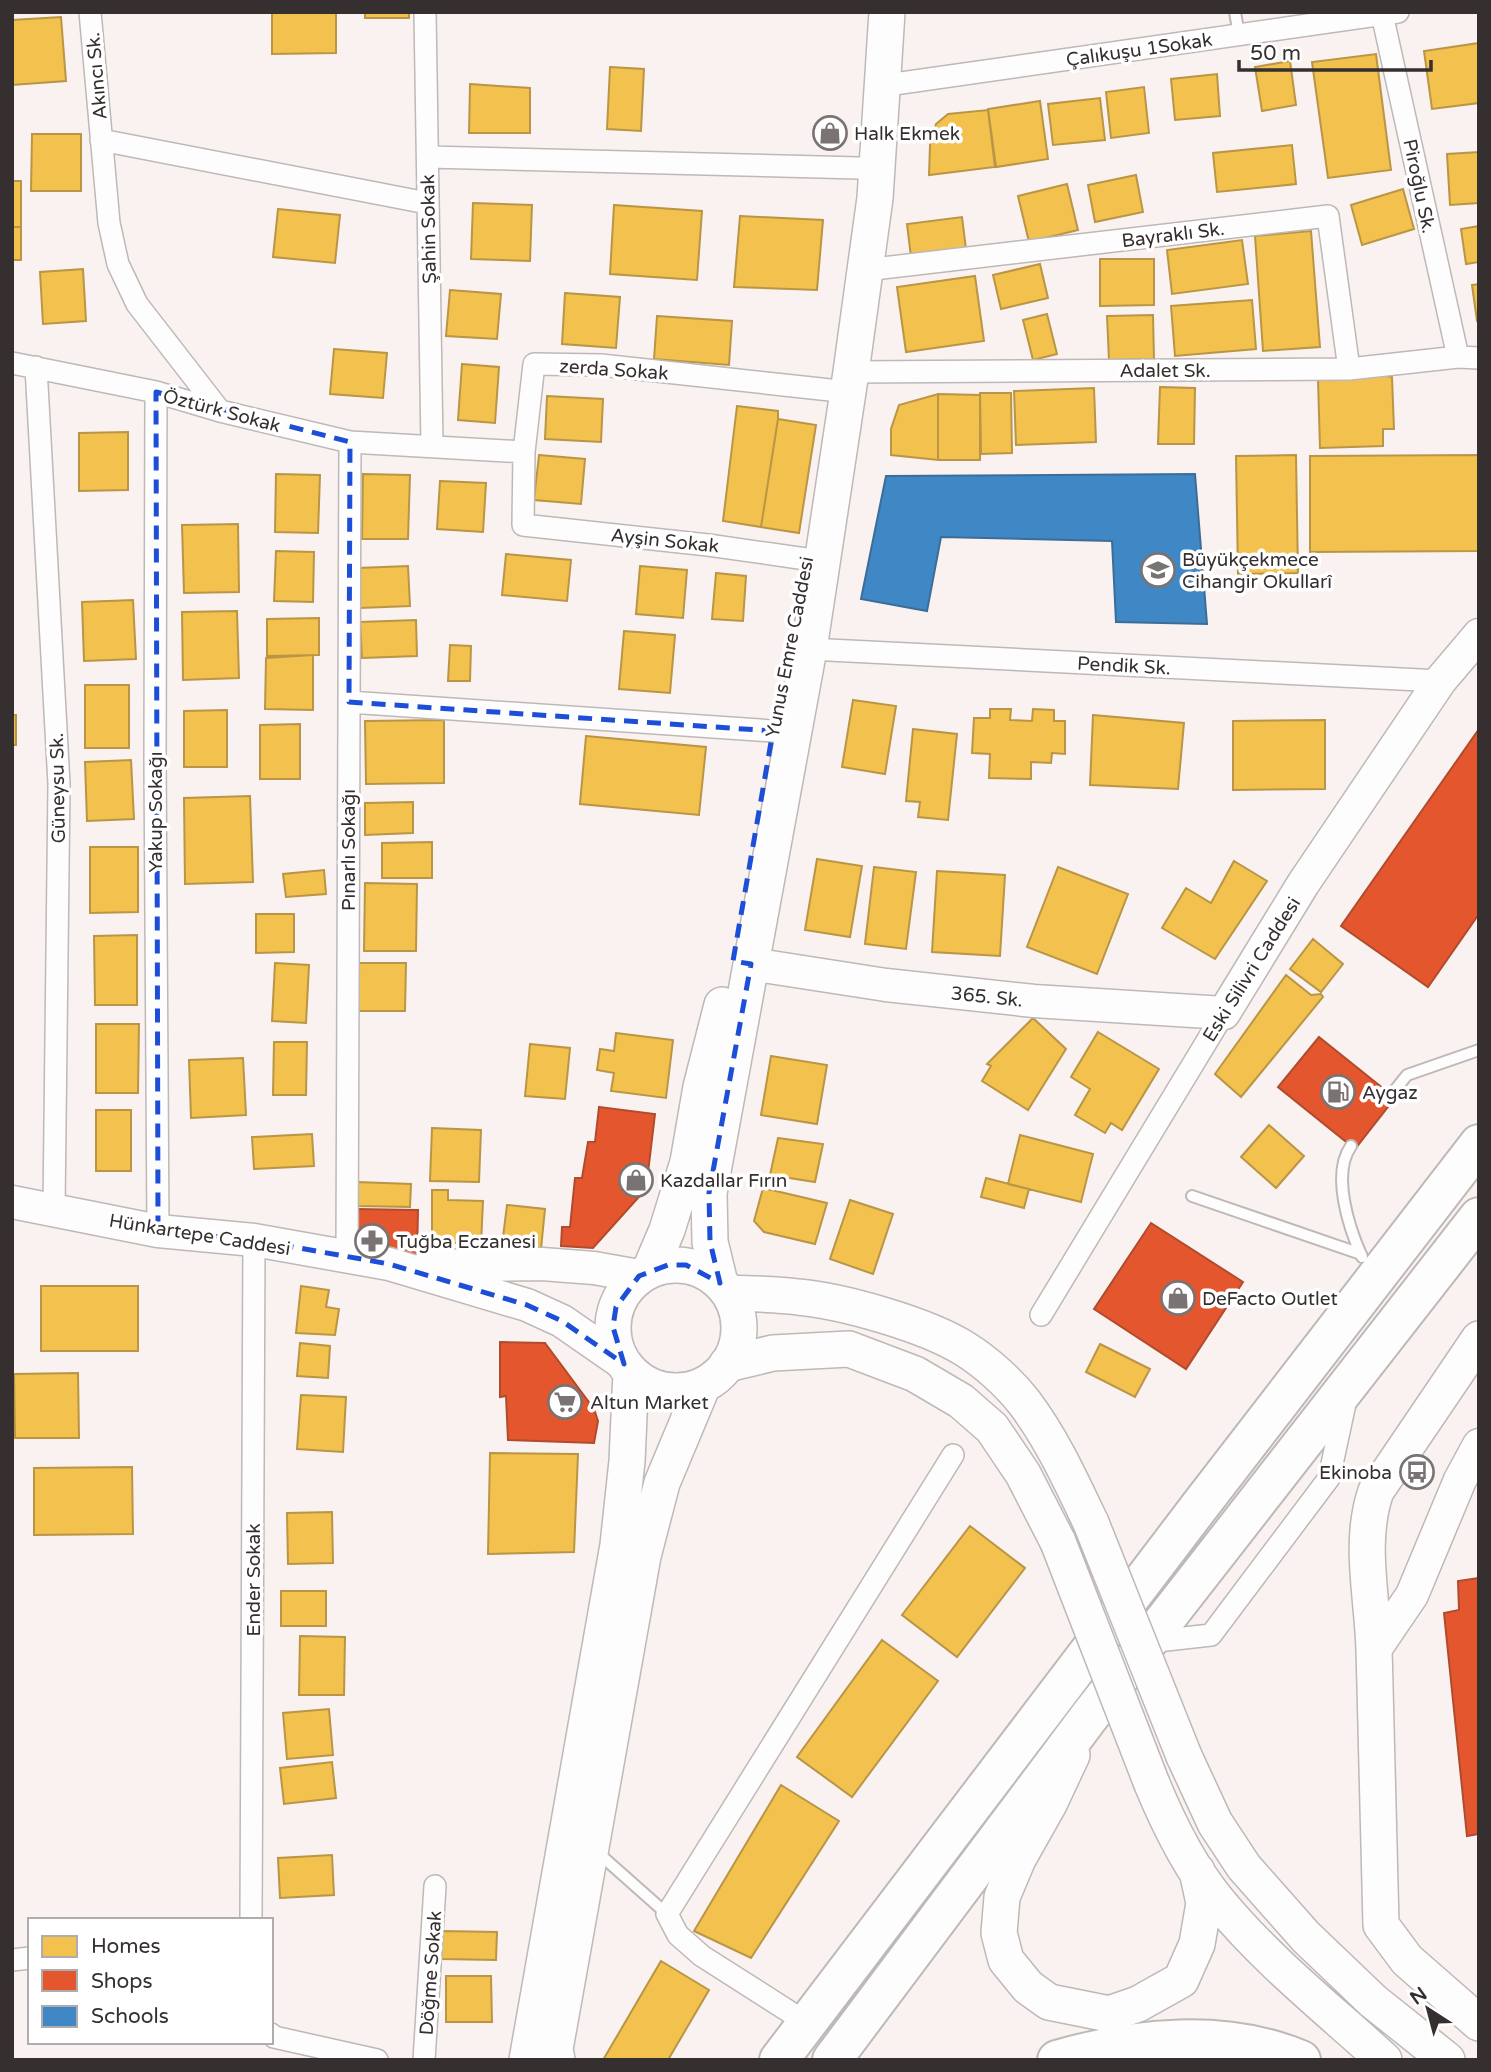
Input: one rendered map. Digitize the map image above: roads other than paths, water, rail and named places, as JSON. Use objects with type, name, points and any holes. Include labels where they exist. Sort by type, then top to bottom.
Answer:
[{"type":"highway","points":[[779,2060],[1366,1268],[1479,1144]]},
{"type":"highway","points":[[832,2060],[1088,1717],[1479,1217]]},
{"type":"highway","points":[[1058,2060],[1122,2044],[1162,2040],[1228,2042],[1275,2049],[1301,2060]]},
{"type":"main road","name":"Yunus Emre Caddesi","points":[[645,1273],[667,1230],[688,1163],[701,1087],[742,962],[773,731],[841,381],[859,168],[866,12]]},
{"type":"main road","points":[[557,2060],[555,2049],[643,1556],[662,1483],[715,1374],[734,1351],[739,1332],[737,1313],[725,1288],[710,1242],[709,1193],[742,962],[809,649],[841,381],[865,270],[875,198],[880,86],[887,12]]},
{"type":"main road","name":"Eski Silivri Caddesi","points":[[1224,1013],[1303,884],[1440,681],[1479,635]]},
{"type":"main road","name":"365. Sk.","points":[[742,962],[886,985],[980,995],[1224,1013]]},
{"type":"main road","name":"Hünkartepe Caddesi","points":[[12,1202],[54,1208],[158,1231],[254,1240],[389,1264]]},
{"type":"main road","points":[[389,1264],[453,1267],[542,1264],[645,1273]]},
{"type":"main road","points":[[389,1264],[527,1305],[562,1321],[648,1384],[667,1390],[688,1390],[715,1374],[773,1353],[849,1349],[915,1374],[961,1401],[992,1428],[1023,1474],[1058,1542],[1152,1784],[1173,1833],[1197,1871],[1216,1899],[1268,1955],[1384,2060]]},
{"type":"main road","points":[[527,2060],[618,1545],[627,1461],[628,1368],[616,1347],[614,1337],[616,1307],[626,1289],[645,1273],[668,1265],[686,1265],[704,1271],[725,1288],[800,1297],[860,1309],[923,1329],[965,1349],[998,1375],[1023,1400],[1055,1448],[1091,1523],[1184,1756],[1215,1823],[1244,1867],[1306,1937],[1353,1983],[1447,2060]]},
{"type":"main road","points":[[1479,1339],[1376,1492],[1368,1515],[1381,1925],[1407,1960],[1479,2023]]},
{"type":"main road","points":[[1374,1651],[1412,1595],[1460,1480],[1479,1445]]},
{"type":"main road","points":[[1088,1717],[1049,1804],[1018,1859],[1002,1897],[999,1933],[1006,1960],[1028,1987],[1049,2002],[1073,2009],[1109,2014],[1138,2004],[1181,1980],[1197,1944],[1204,1903],[1197,1871]]},
{"type":"street","name":"Akıncı Sk.","points":[[90,12],[109,223],[118,264],[137,304],[220,411]]},
{"type":"street","name":"Şahin Sokak","points":[[425,12],[432,446]]},
{"type":"street","name":"Çalıkuşu 1Sokak","points":[[880,86],[1390,13]]},
{"type":"street","name":"Piroğlu Sk.","points":[[1390,13],[1468,357]]},
{"type":"street","points":[[101,140],[427,204]]},
{"type":"street","points":[[428,158],[859,168]]},
{"type":"street","name":"Bayraklı Sk.","points":[[865,270],[1328,216],[1349,369]]},
{"type":"street","name":"Adalet Sk.","points":[[841,381],[1349,369],[1468,357]]},
{"type":"street","name":"Öztürk Sokak","points":[[12,363],[156,392],[220,411],[350,442],[432,446]]},
{"type":"street","name":"zerda Sokak","points":[[524,452],[534,364],[601,365],[841,381]]},
{"type":"street","name":"Güneysu Sk.","points":[[36,368],[59,784],[54,1208]]},
{"type":"street","name":"Yakup Sokağı","points":[[156,392],[158,1231]]},
{"type":"street","name":"Pınarlı Sokağı","points":[[347,1257],[350,442]]},
{"type":"street","points":[[432,446],[524,452]]},
{"type":"street","name":"Ayşin Sokak","points":[[524,452],[523,525],[708,545],[806,559]]},
{"type":"street","name":"Pendik Sk.","points":[[809,649],[1440,681]]},
{"type":"street","points":[[349,702],[773,731]]},
{"type":"street","name":"Eski Silivri Caddesi","points":[[1041,1315],[1224,1013]]},
{"type":"street","name":"Ender Sokak","points":[[251,1918],[254,1240]]},
{"type":"street","points":[[807,2023],[702,1956],[678,1935],[667,1914],[953,1455]]},
{"type":"street","name":"Döğme Sokak","points":[[424,2060],[435,1886]]},
{"type":"street","points":[[273,2036],[377,2060]]},
{"type":"lane","points":[[1235,12],[1239,35]]},
{"type":"lane","points":[[1391,1095],[1407,1075],[1479,1050]]},
{"type":"lane","points":[[1351,1146],[1346,1153],[1342,1178],[1349,1228],[1366,1268]]},
{"type":"lane","points":[[1192,1196],[1366,1268]]},
{"type":"lane","points":[[591,1847],[667,1914]]},
{"type":"place","name":"Halk Ekmek","points":[[830,133]]},
{"type":"place","name":"Büyükçekmece Cihangir Okullarî","points":[[1158,570]]},
{"type":"place","name":"Aygaz","points":[[1338,1092]]},
{"type":"place","name":"Kazdallar Fırın","points":[[636,1180]]},
{"type":"place","name":"Tuğba Eczanesi","points":[[372,1241]]},
{"type":"place","name":"DeFacto Outlet","points":[[1178,1298]]},
{"type":"place","name":"Altun Market","points":[[565,1402]]},
{"type":"place","name":"Ekinoba","points":[[1417,1472]]}]
